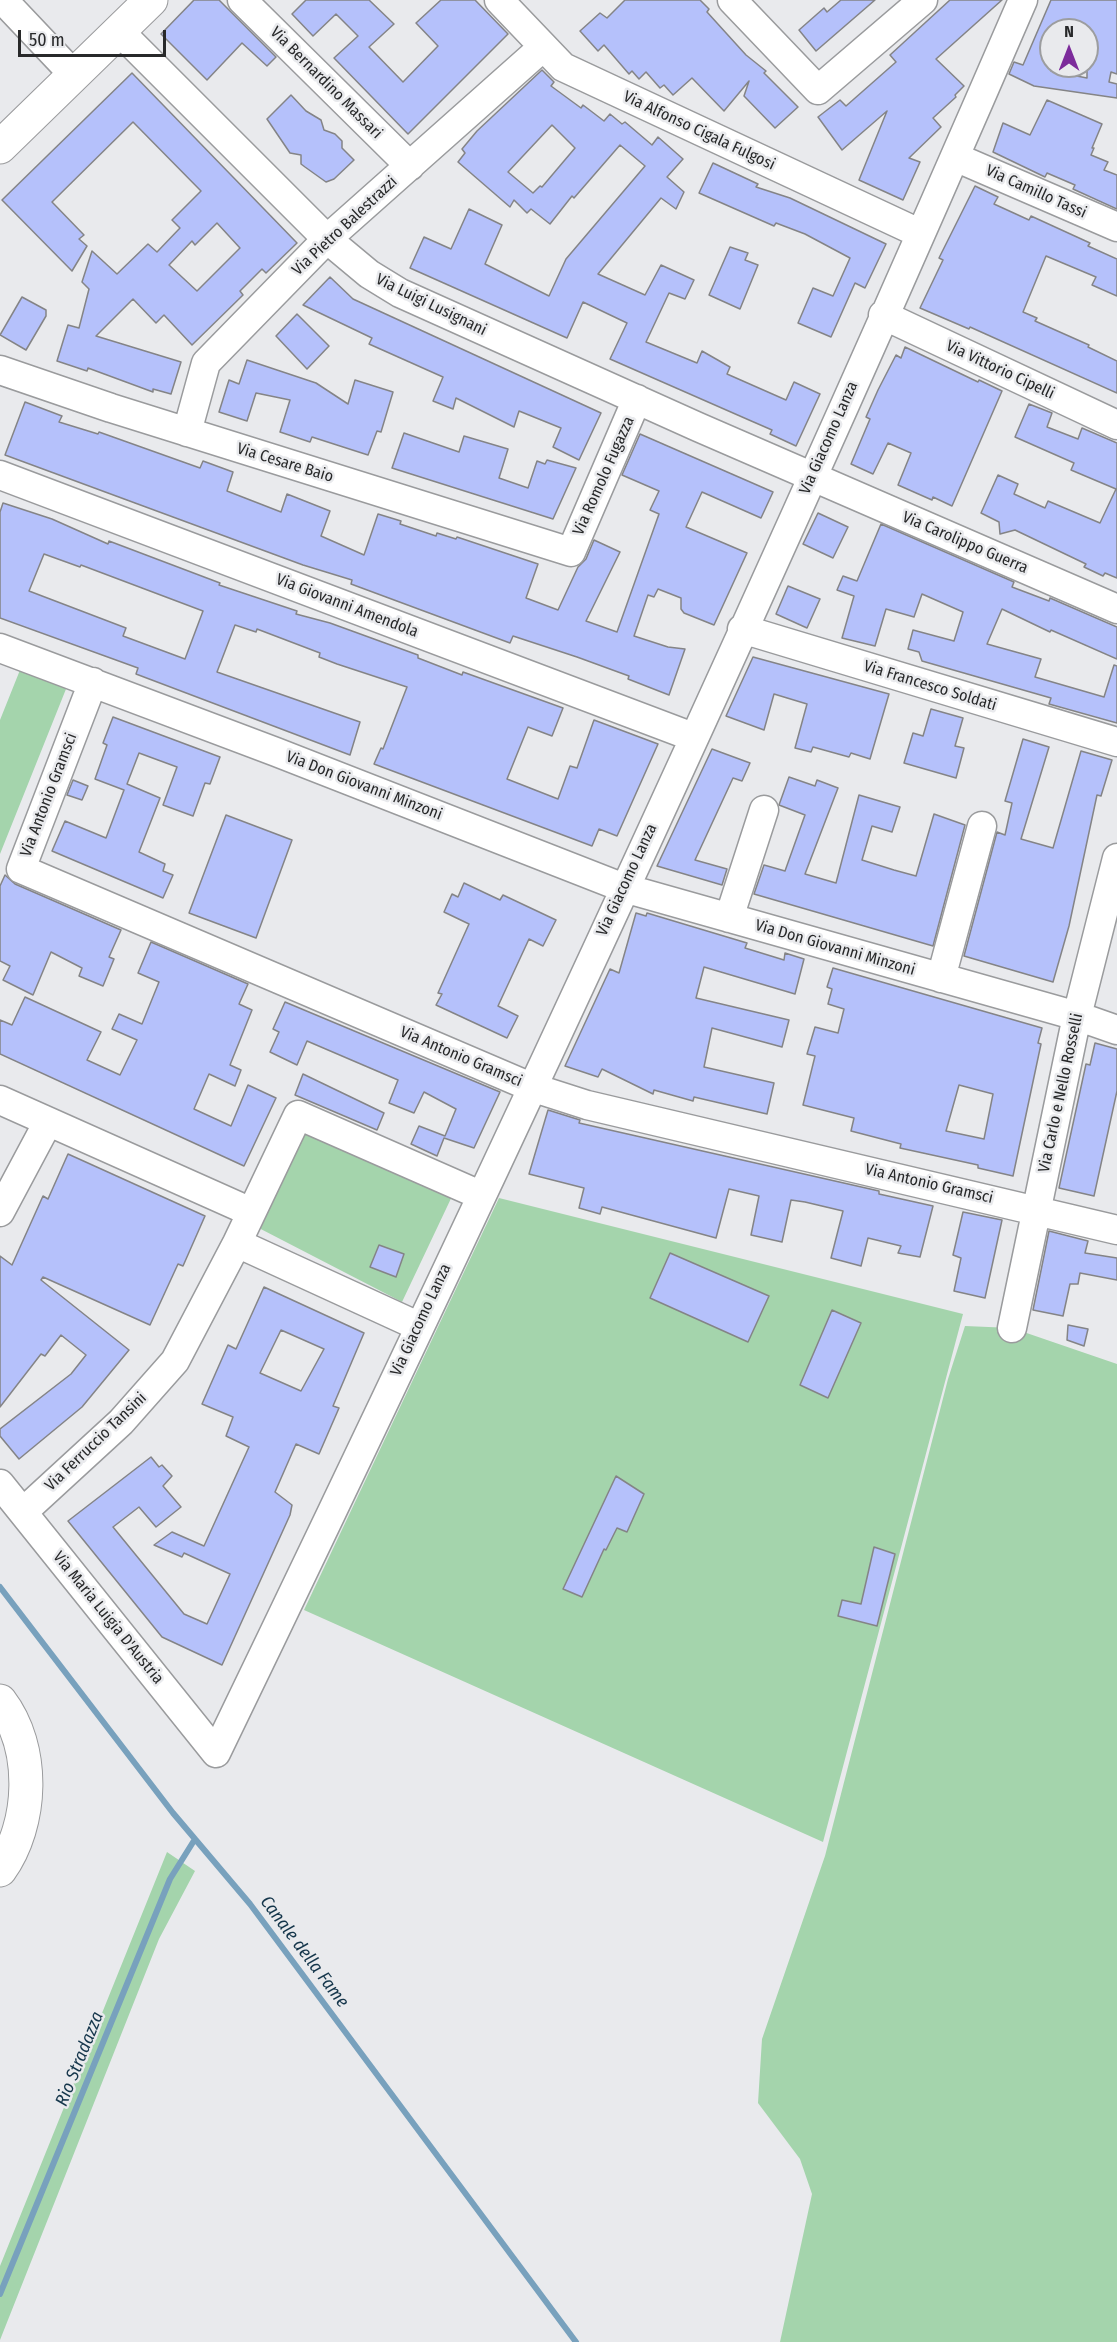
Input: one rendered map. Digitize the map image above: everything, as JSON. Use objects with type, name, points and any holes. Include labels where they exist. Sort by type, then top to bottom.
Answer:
[{"type":"main road","points":[[0,147],[151,0]]},
{"type":"main road","points":[[0,1701],[20,1735],[24,1764],[24,1816],[11,1854],[0,1870]]},
{"type":"street","points":[[3,0],[74,75]]},
{"type":"street","name":"Via Bernardino Massari","points":[[242,0],[410,166]]},
{"type":"street","name":"Via Alfonso Cigala Fulgosi","points":[[499,0],[563,67],[919,233]]},
{"type":"street","points":[[732,0],[818,90],[923,0]]},
{"type":"street","name":"Via Giacomo Lanza","points":[[216,1753],[624,888],[812,476],[1023,0]]},
{"type":"street","name":"Via Luigi Lusignani","points":[[119,31],[327,239],[369,274],[399,293],[812,476]]},
{"type":"street","name":"Via Pietro Balestrazzi","points":[[187,432],[206,363],[327,239],[543,47]]},
{"type":"street","name":"Via Camillo Tassi","points":[[955,156],[1117,227]]},
{"type":"street","name":"Via Vittorio Cipelli","points":[[883,315],[1117,425]]},
{"type":"street","name":"Via Cesare Baio","points":[[0,370],[187,432],[571,552]]},
{"type":"street","name":"Via Romolo Fugazza","points":[[571,552],[637,399]]},
{"type":"street","name":"Via Giovanni Amendola","points":[[0,475],[693,737]]},
{"type":"street","name":"Via Carolippo Guerra","points":[[812,476],[1117,609]]},
{"type":"street","name":"Via Francesco Soldati","points":[[742,629],[1117,742]]},
{"type":"street","name":"Via Don Giovanni Minzoni","points":[[0,648],[624,888],[1077,1016],[1117,1030]]},
{"type":"street","name":"Via Antonio Gramsci","points":[[93,682],[21,869],[531,1087],[587,1105],[1117,1230]]},
{"type":"street","points":[[729,918],[764,810]]},
{"type":"street","points":[[941,978],[982,826]]},
{"type":"street","name":"Via Carlo e Nello Rosselli","points":[[1012,1328],[1077,1016],[1116,863]]},
{"type":"street","points":[[0,1100],[251,1212]]},
{"type":"street","name":"Via Ferruccio Tansini","points":[[23,1512],[122,1422],[175,1361],[237,1243],[298,1115],[480,1195]]},
{"type":"street","points":[[0,1212],[48,1122]]},
{"type":"street","points":[[237,1243],[418,1326]]},
{"type":"street","name":"Via Maria Luigia D'Austria","points":[[0,1484],[216,1753]]},
{"type":"green space","points":[[22,665],[68,684],[0,854],[0,720]]},
{"type":"green space","points":[[300,1123],[455,1190],[402,1302],[253,1225]]},
{"type":"green space","points":[[499,1198],[963,1314],[823,1842],[304,1610]]},
{"type":"green space","points":[[965,1326],[1012,1328],[1117,1364],[1117,2342],[780,2342],[812,2194],[800,2159],[758,2103],[762,2039],[825,1856],[948,1379]]},
{"type":"green space","points":[[167,1852],[195,1871],[159,1939],[0,2340],[0,2266]]},
{"type":"building","points":[[194,0],[219,0],[276,57],[267,66],[242,43],[207,80],[161,34]]},
{"type":"building","points":[[306,0],[369,0],[394,24],[369,47],[403,82],[438,46],[416,23],[441,0],[475,0],[508,34],[408,134],[334,58],[358,36],[336,14],[313,36],[292,14]]},
{"type":"building","points":[[625,0],[700,0],[709,9],[707,12],[746,55],[766,71],[764,73],[798,107],[775,128],[744,96],[749,81],[724,111],[692,78],[673,95],[664,85],[660,88],[646,72],[639,79],[632,71],[629,74],[604,45],[598,51],[580,31],[600,13],[607,18]]},
{"type":"building","points":[[841,0],[875,0],[816,51],[799,30],[824,8],[827,12]]},
{"type":"building","points":[[950,0],[1002,0],[936,59],[964,86],[955,95],[956,97],[933,118],[941,127],[909,158],[920,162],[903,200],[859,180],[887,111],[842,150],[818,117],[840,100],[846,106],[896,62],[890,55]]},
{"type":"building","points":[[1051,0],[1117,0],[1117,74],[1111,72],[1109,82],[1117,84],[1117,98],[1034,86],[1009,74],[1014,62],[1023,65],[1039,28],[1039,78],[1099,78],[1099,18],[1043,18]]},
{"type":"building","points":[[542,70],[554,82],[551,86],[581,108],[583,105],[604,121],[610,114],[622,124],[625,122],[652,145],[658,137],[683,159],[667,177],[684,192],[676,209],[661,198],[598,274],[645,295],[661,265],[694,280],[685,299],[669,293],[646,342],[697,363],[702,351],[730,367],[727,374],[786,400],[794,382],[820,394],[796,446],[770,434],[772,430],[610,359],[627,323],[583,302],[567,338],[410,268],[424,237],[451,249],[469,209],[502,225],[485,264],[549,296],[566,259],[645,166],[620,145],[574,198],[572,196],[550,224],[531,209],[527,213],[514,200],[510,207],[458,162],[465,153],[462,149],[477,131]],"holes":[[[552,125],[575,148],[542,187],[540,186],[533,193],[508,172]]]},
{"type":"building","points":[[132,73],[297,243],[266,273],[262,269],[240,291],[243,295],[192,345],[164,315],[156,323],[133,299],[96,336],[181,362],[171,394],[153,389],[153,392],[88,368],[87,371],[57,361],[68,325],[79,328],[89,289],[82,282],[92,251],[117,274],[148,244],[157,252],[180,228],[172,220],[201,191],[133,122],[52,202],[84,235],[79,239],[87,246],[72,271],[2,200]],"holes":[[[217,223],[240,248],[197,291],[169,265],[192,241],[195,245]]]},
{"type":"building","points":[[291,95],[306,111],[321,120],[324,130],[335,134],[342,141],[342,148],[354,160],[334,179],[326,182],[301,164],[301,155],[290,153],[267,119]]},
{"type":"building","points":[[1047,100],[1102,124],[1091,155],[1108,162],[1104,170],[1117,175],[1117,209],[1073,189],[1075,185],[1047,173],[1045,177],[993,152],[1003,123],[1030,135]]},
{"type":"building","points":[[713,163],[758,184],[756,187],[790,198],[886,244],[865,288],[855,283],[831,337],[798,323],[813,288],[833,296],[850,258],[805,234],[776,223],[774,226],[699,193]]},
{"type":"building","points":[[975,186],[998,197],[994,204],[1029,220],[1031,216],[1090,243],[1088,246],[1117,259],[1117,296],[1092,285],[1096,277],[1046,256],[1023,312],[1037,318],[1035,321],[1089,345],[1088,347],[1117,361],[1117,393],[970,327],[969,329],[920,308],[943,260],[939,258]]},
{"type":"building","points":[[730,247],[748,253],[745,260],[758,265],[740,309],[709,295]]},
{"type":"building","points":[[330,277],[353,299],[601,413],[579,460],[553,447],[561,428],[519,411],[514,427],[456,398],[453,409],[433,401],[443,377],[369,344],[372,338],[303,305]]},
{"type":"building","points":[[22,297],[46,310],[46,316],[26,350],[0,335]]},
{"type":"building","points":[[297,314],[329,346],[307,369],[276,336]]},
{"type":"building","points":[[905,347],[1002,391],[952,506],[898,485],[911,453],[888,443],[873,474],[851,464],[870,419],[866,417],[878,390],[896,355],[901,358]]},
{"type":"building","points":[[247,360],[316,383],[348,404],[355,380],[393,392],[381,432],[377,431],[368,455],[312,437],[310,442],[280,432],[290,400],[256,393],[247,421],[219,412],[229,380],[239,384]]},
{"type":"building","points":[[25,402],[62,416],[59,422],[98,434],[99,432],[200,468],[203,461],[233,472],[227,491],[281,512],[287,494],[330,511],[321,536],[364,555],[378,514],[436,536],[437,533],[456,539],[457,537],[538,564],[526,598],[558,610],[578,567],[586,559],[594,540],[620,552],[586,621],[617,632],[659,514],[650,510],[659,491],[622,475],[640,434],[773,492],[761,518],[702,492],[686,527],[747,553],[714,625],[684,613],[681,609],[681,598],[658,589],[654,597],[648,595],[634,636],[668,647],[685,649],[669,695],[628,679],[629,676],[513,636],[510,643],[351,584],[352,580],[303,565],[5,455]]},
{"type":"building","points":[[1029,404],[1052,413],[1047,427],[1078,439],[1082,428],[1117,443],[1117,578],[1105,573],[1103,576],[1084,567],[1086,564],[1015,530],[1000,534],[999,522],[981,513],[998,475],[1018,484],[1014,494],[1045,508],[1048,501],[1100,523],[1116,489],[1071,470],[1074,463],[1015,437]]},
{"type":"building","points":[[404,433],[459,452],[464,436],[508,449],[499,478],[528,488],[537,461],[545,464],[547,460],[576,468],[553,519],[392,468]]},
{"type":"building","points":[[3,503],[52,519],[108,544],[109,541],[220,583],[219,585],[297,611],[296,614],[330,623],[418,655],[418,658],[462,675],[463,672],[563,708],[552,736],[528,727],[507,779],[558,799],[570,766],[577,768],[594,720],[658,744],[617,836],[599,829],[592,846],[374,764],[381,748],[383,749],[407,687],[319,657],[320,653],[257,629],[256,632],[235,625],[217,672],[360,722],[350,755],[136,674],[138,668],[0,618],[0,512]],"holes":[[[44,554],[80,567],[81,565],[203,611],[185,659],[123,636],[126,628],[29,591]]]},
{"type":"building","points":[[818,513],[848,527],[833,558],[803,544]]},
{"type":"building","points":[[881,524],[1014,582],[1012,587],[1049,601],[1050,598],[1117,627],[1117,659],[1051,630],[1050,632],[1002,609],[987,644],[1041,659],[1035,677],[1104,697],[1114,665],[1117,666],[1117,723],[1049,704],[1051,698],[922,661],[919,652],[908,649],[913,630],[954,641],[963,612],[922,594],[914,617],[886,609],[875,646],[842,638],[854,596],[837,590],[843,576],[857,581]]},
{"type":"building","points":[[788,586],[820,599],[807,628],[776,614]]},
{"type":"building","points":[[753,657],[889,694],[870,759],[851,753],[849,757],[813,747],[811,752],[795,748],[807,704],[774,694],[764,730],[726,716]]},
{"type":"building","points":[[931,709],[963,718],[955,746],[964,748],[956,778],[904,763],[913,733],[923,736]]},
{"type":"building","points":[[113,717],[220,757],[210,784],[205,783],[193,816],[163,805],[177,767],[139,753],[127,784],[160,798],[139,852],[165,864],[163,871],[173,875],[163,898],[52,851],[65,821],[106,838],[124,790],[95,779],[107,745],[103,743]]},
{"type":"building","points":[[1023,739],[1049,747],[1021,839],[1053,848],[1081,751],[1112,760],[1101,796],[1097,795],[1069,926],[1053,982],[964,956],[997,832],[1005,835],[1012,803],[1005,801]]},
{"type":"building","points":[[712,749],[750,763],[742,781],[733,778],[695,860],[727,869],[722,885],[657,866]]},
{"type":"building","points":[[789,777],[815,786],[817,780],[838,788],[805,874],[836,883],[859,795],[900,807],[892,832],[872,826],[862,860],[894,870],[916,876],[934,814],[965,825],[933,946],[754,894],[764,865],[785,871],[805,815],[779,805]]},
{"type":"building","points":[[73,780],[88,786],[82,800],[67,795]]},
{"type":"building","points":[[226,815],[292,840],[256,938],[189,913]]},
{"type":"building","points":[[5,875],[15,884],[121,930],[109,957],[114,959],[103,986],[79,976],[82,968],[51,952],[33,995],[3,980],[10,966],[0,961],[0,886]]},
{"type":"building","points":[[464,883],[500,900],[503,895],[556,920],[543,946],[529,939],[498,1006],[518,1016],[507,1038],[436,1005],[442,994],[438,993],[469,924],[444,912],[452,894],[458,897]]},
{"type":"building","points":[[636,913],[646,916],[647,913],[747,943],[745,948],[784,960],[785,953],[804,959],[795,994],[704,967],[696,998],[789,1020],[782,1047],[712,1028],[704,1067],[774,1083],[767,1114],[694,1097],[693,1101],[654,1090],[653,1094],[602,1069],[598,1077],[565,1066],[610,969],[619,973]]},
{"type":"building","points":[[151,942],[248,984],[239,1004],[252,1010],[230,1065],[241,1070],[235,1086],[209,1074],[194,1109],[231,1126],[248,1085],[276,1098],[244,1166],[0,1054],[0,1020],[12,1025],[25,997],[101,1032],[87,1060],[120,1075],[137,1040],[112,1029],[119,1014],[142,1024],[159,982],[138,973]]},
{"type":"building","points":[[833,968],[1042,1028],[1038,1043],[1041,1044],[1013,1176],[978,1168],[978,1165],[900,1148],[901,1144],[851,1131],[854,1118],[803,1105],[815,1056],[807,1054],[815,1027],[838,1033],[844,1009],[828,1004],[832,989],[827,987]],"holes":[[[959,1085],[993,1094],[984,1139],[946,1131]]]},
{"type":"building","points":[[285,1002],[500,1092],[474,1148],[444,1138],[437,1156],[411,1144],[419,1126],[445,1136],[456,1109],[424,1092],[414,1113],[389,1103],[398,1080],[307,1041],[297,1065],[270,1052],[279,1032],[273,1029]]},
{"type":"building","points":[[1095,1043],[1117,1049],[1117,1091],[1094,1196],[1059,1188],[1086,1064],[1090,1065]]},
{"type":"building","points":[[303,1074],[384,1113],[377,1130],[295,1095]]},
{"type":"building","points":[[548,1110],[580,1120],[579,1123],[879,1191],[879,1194],[933,1206],[920,1257],[898,1253],[901,1246],[868,1238],[861,1266],[831,1258],[843,1211],[791,1200],[782,1242],[751,1235],[759,1196],[729,1189],[716,1238],[602,1207],[600,1214],[579,1208],[584,1188],[529,1174]]},
{"type":"building","points":[[68,1154],[205,1216],[183,1266],[178,1264],[150,1325],[43,1277],[41,1280],[129,1350],[82,1407],[19,1459],[0,1436],[0,1429],[71,1374],[86,1355],[61,1335],[45,1356],[41,1354],[0,1407],[0,1256],[12,1265],[43,1196],[48,1199]]},
{"type":"building","points":[[963,1212],[1002,1220],[985,1298],[954,1291],[961,1258],[953,1255]]},
{"type":"building","points":[[1049,1231],[1088,1241],[1085,1253],[1117,1258],[1117,1280],[1080,1273],[1078,1284],[1070,1284],[1063,1316],[1033,1310]]},
{"type":"building","points":[[379,1245],[404,1254],[396,1277],[370,1267]]},
{"type":"building","points":[[670,1253],[769,1296],[748,1342],[650,1298]]},
{"type":"building","points":[[264,1287],[364,1333],[333,1406],[339,1408],[319,1454],[296,1444],[275,1492],[292,1505],[290,1515],[222,1665],[162,1637],[68,1521],[151,1457],[159,1467],[162,1465],[172,1476],[163,1486],[181,1507],[156,1527],[139,1507],[113,1527],[184,1614],[207,1624],[230,1574],[184,1553],[182,1557],[154,1545],[172,1532],[204,1546],[249,1447],[226,1436],[233,1417],[202,1404],[228,1345],[236,1349]],"holes":[[[281,1330],[324,1349],[301,1391],[260,1373]]]},
{"type":"building","points":[[832,1310],[861,1323],[828,1398],[800,1385]]},
{"type":"building","points":[[1068,1325],[1088,1329],[1084,1346],[1067,1340]]},
{"type":"building","points":[[616,1476],[644,1494],[627,1532],[617,1528],[606,1550],[604,1549],[582,1597],[563,1589]]},
{"type":"building","points":[[874,1547],[895,1554],[877,1626],[838,1616],[842,1600],[861,1604]]},
{"type":"waterway","name":"Canale della Fame","points":[[0,1587],[173,1813],[250,1904],[576,2342]]},
{"type":"waterway","name":"Rio Stradazza","points":[[0,2294],[170,1879],[195,1839]]}]
